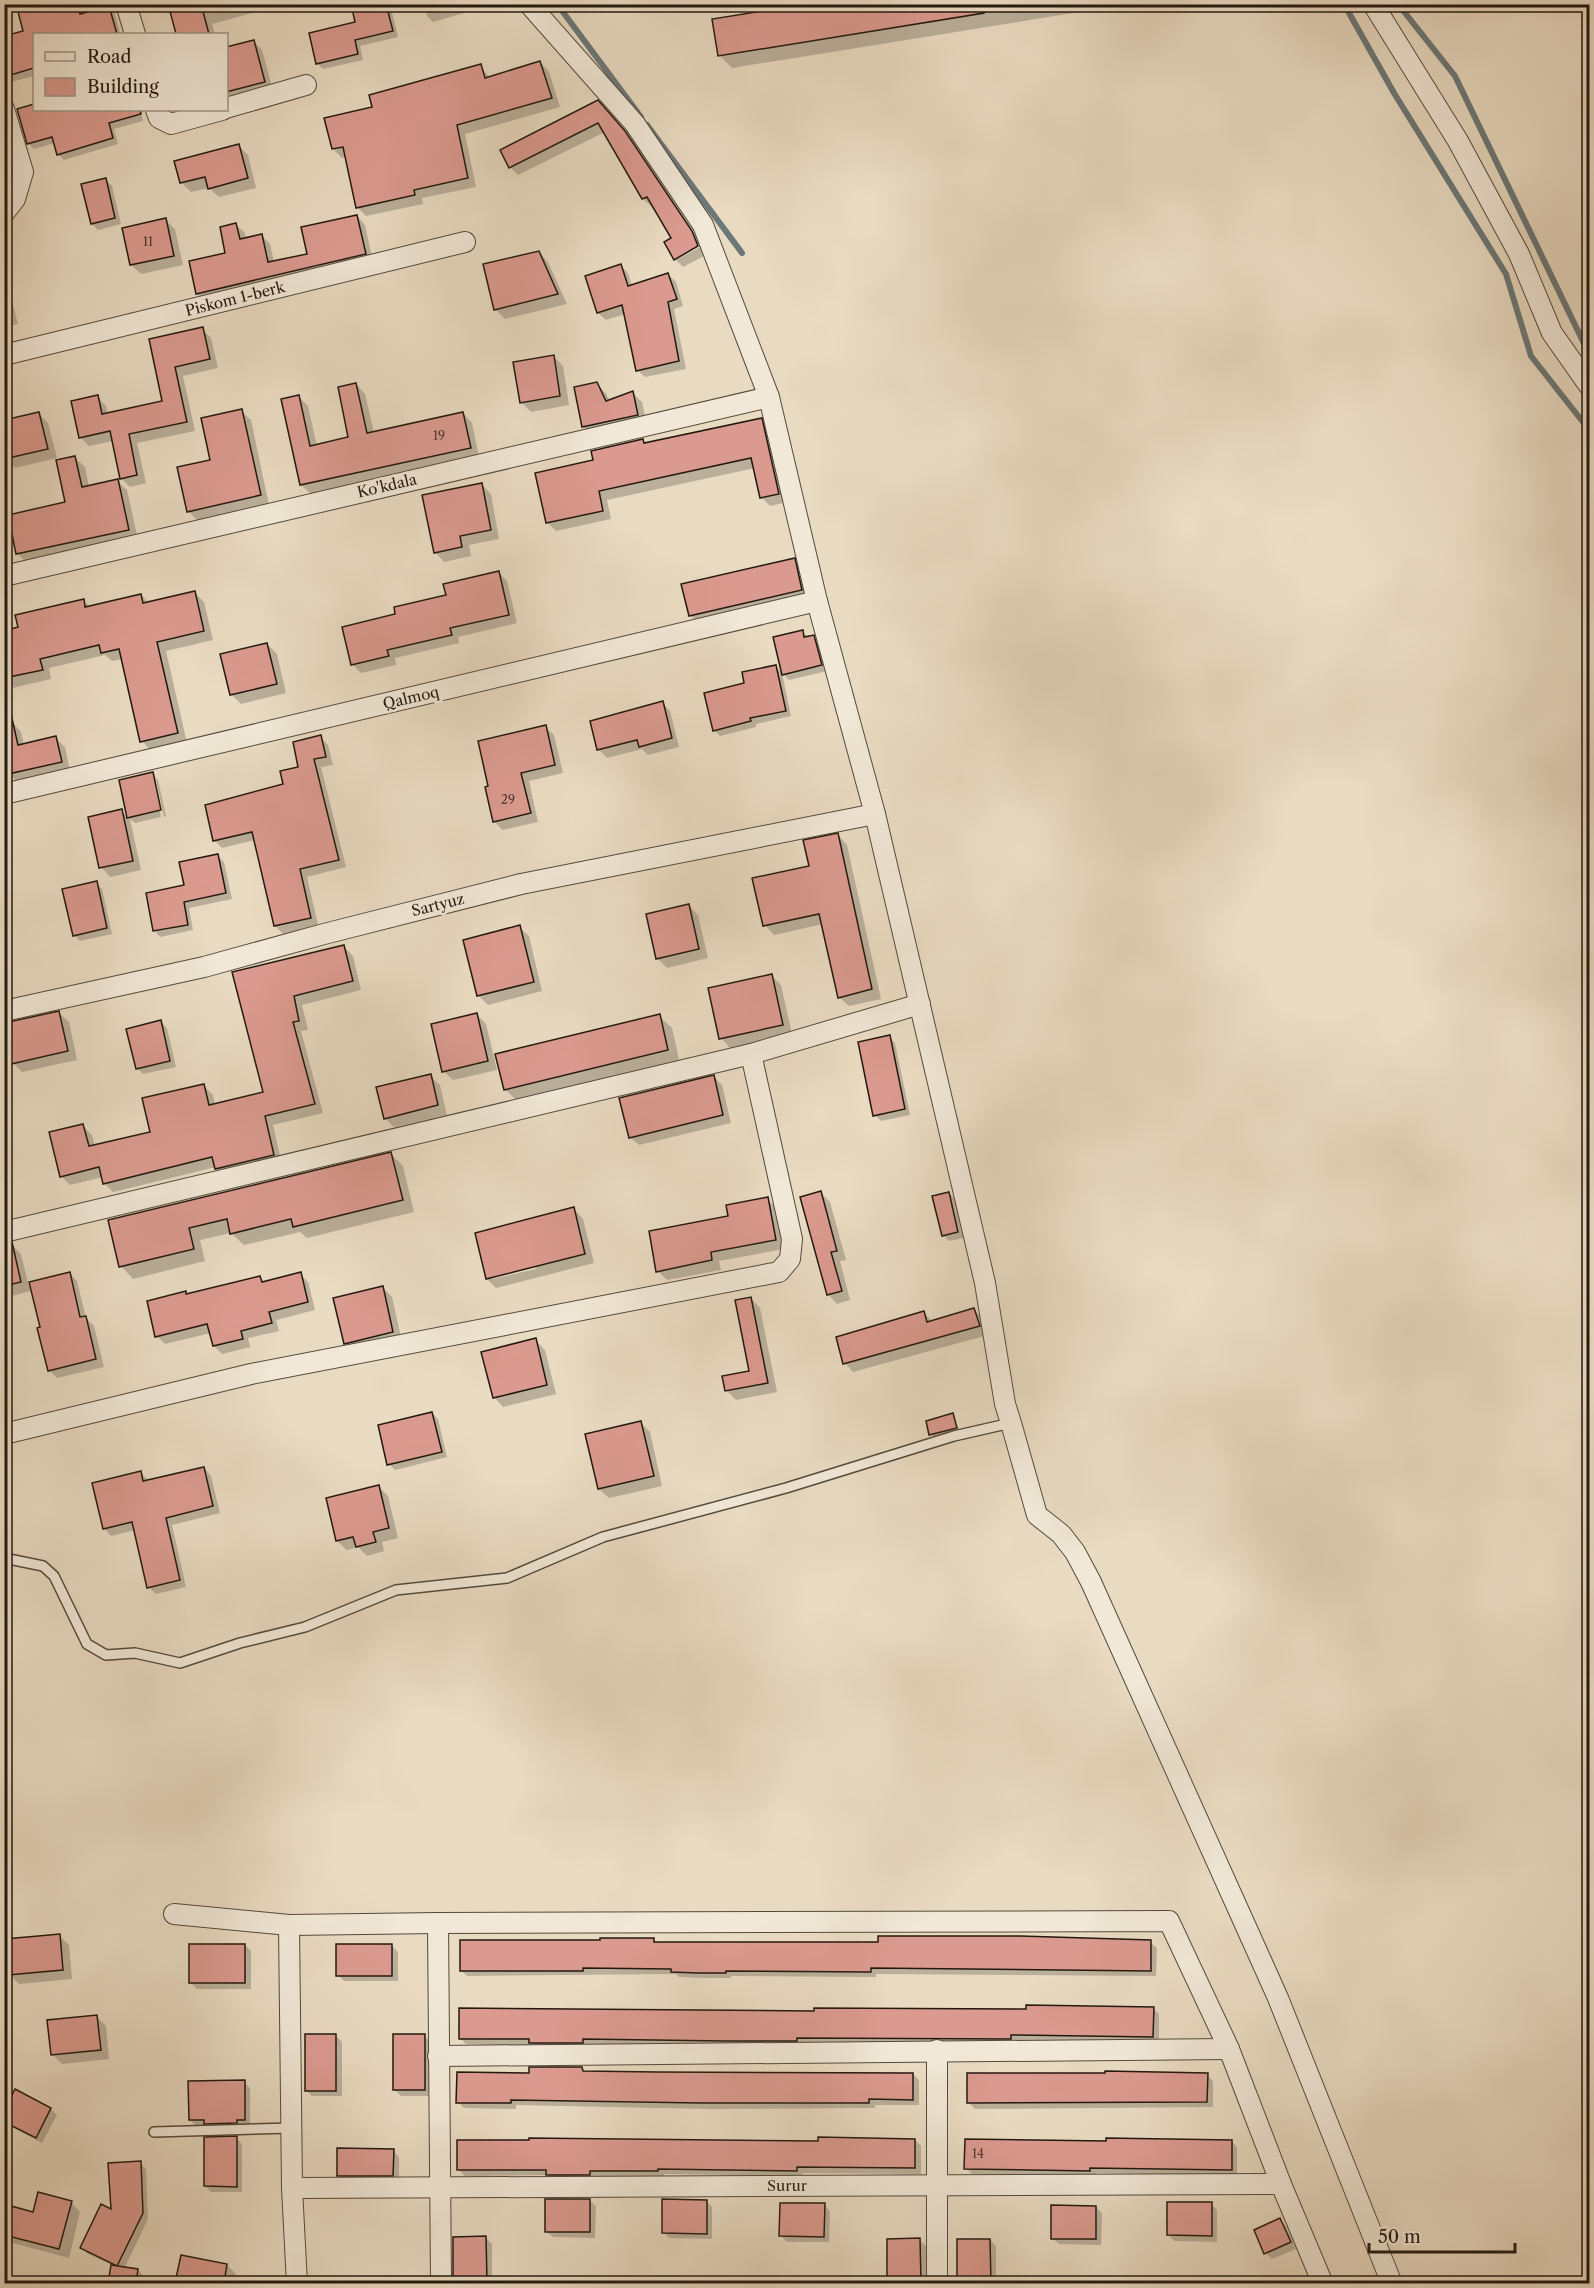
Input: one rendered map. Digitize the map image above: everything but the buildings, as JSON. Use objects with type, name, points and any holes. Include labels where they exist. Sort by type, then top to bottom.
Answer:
[{"type":"street","points":[[126,4],[135,33]]},
{"type":"street","points":[[529,4],[635,124],[703,225],[769,397],[817,601],[875,814],[985,1282],[1011,1423],[1037,1515],[1061,1534],[1075,1552],[1091,1582],[1278,1998],[1392,2283]]},
{"type":"street","points":[[1372,4],[1458,141],[1519,254],[1552,333],[1590,387]]},
{"type":"street","points":[[228,107],[306,85]]},
{"type":"street","points":[[4,109],[23,172],[15,199],[4,213]]},
{"type":"street","points":[[156,111],[159,118],[171,124],[218,111]]},
{"type":"street","name":"Piskom 1-berk","points":[[4,355],[465,242]]},
{"type":"street","name":"Ko'kdala","points":[[4,576],[769,397]]},
{"type":"street","name":"Qalmoq","points":[[4,794],[817,601]]},
{"type":"street","name":"Sartyuz","points":[[4,1011],[204,967],[521,884],[875,814]]},
{"type":"street","points":[[4,1232],[751,1054],[920,1004]]},
{"type":"street","points":[[4,1434],[251,1374],[779,1272],[790,1259],[792,1239],[751,1054]]},
{"type":"street","points":[[174,1914],[289,1925],[1169,1921],[1229,2049],[1281,2184],[1323,2283]]},
{"type":"street","points":[[438,1923],[441,2283]]},
{"type":"street","points":[[289,1925],[292,2188],[297,2283]]},
{"type":"street","points":[[438,2056],[1229,2049]]},
{"type":"street","points":[[937,2050],[937,2283]]},
{"type":"street","name":"Surur","points":[[292,2188],[1281,2184]]},
{"type":"lane","points":[[4,1558],[43,1566],[54,1576],[87,1644],[106,1655],[135,1653],[180,1663],[305,1627],[396,1590],[507,1578],[603,1537],[786,1488],[954,1436],[1011,1423]]},
{"type":"lane","points":[[154,2132],[292,2128]]},
{"type":"waterway","points":[[557,4],[641,117]]},
{"type":"waterway","points":[[1344,4],[1394,93],[1506,274],[1531,356],[1590,431]]},
{"type":"waterway","points":[[1398,4],[1455,76],[1590,356]]},
{"type":"waterway","points":[[647,125],[742,253]]}]
